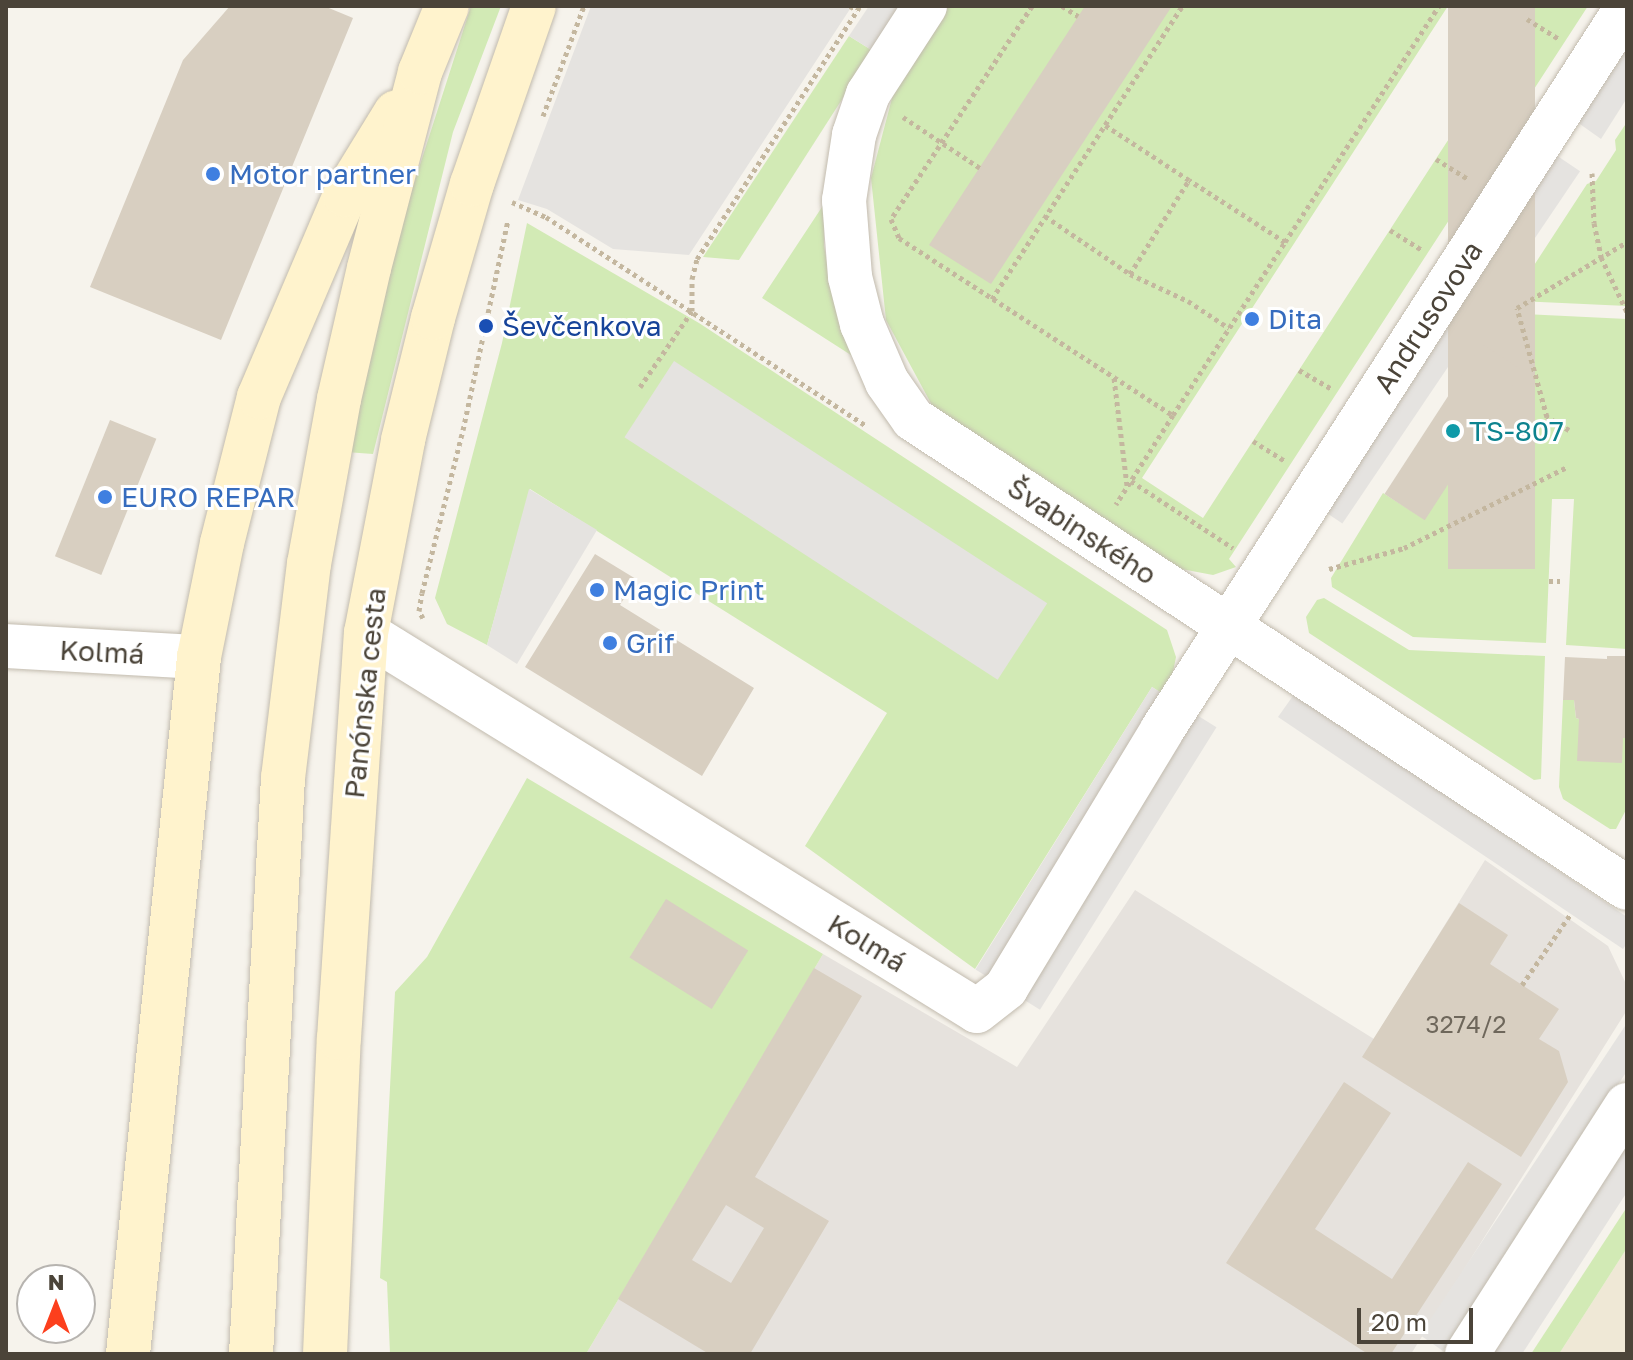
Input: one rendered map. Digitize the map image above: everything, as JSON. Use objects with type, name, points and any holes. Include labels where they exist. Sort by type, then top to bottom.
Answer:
[{"type":"main road","points":[[251,1354],[283,778],[299,636],[318,508],[351,344],[420,72],[447,6]]},
{"type":"main road","name":"Panónska cesta","points":[[325,1354],[341,990],[366,633],[403,440],[433,318],[472,184],[534,6]]},
{"type":"main road","points":[[129,1343],[199,657],[222,543],[259,397],[345,195],[420,72]]},
{"type":"main road","points":[[329,1276],[345,1354]]},
{"type":"street","name":"Švabinského","points":[[925,6],[868,94],[848,160],[845,230],[850,277],[862,324],[887,382],[913,419],[1627,888]]},
{"type":"street","name":"Andrusovova","points":[[1229,627],[1627,7]]},
{"type":"street","name":"Kolmá","points":[[366,633],[977,1011],[1006,988],[1162,730],[1229,627]]},
{"type":"street","name":"Kolmá","points":[[6,646],[199,657]]},
{"type":"street","points":[[1467,1354],[1627,1105]]},
{"type":"path","points":[[543,118],[584,6]]},
{"type":"path","points":[[640,387],[692,311],[692,279],[697,259],[858,8],[850,6]]},
{"type":"path","points":[[1032,6],[891,219],[899,238],[1173,415]]},
{"type":"path","points":[[1062,6],[1078,16]]},
{"type":"path","points":[[992,299],[1182,6]]},
{"type":"path","points":[[1095,539],[1439,6]]},
{"type":"path","points":[[1527,19],[1569,46]]},
{"type":"path","points":[[1105,125],[1285,242]]},
{"type":"path","points":[[1436,159],[1479,186]]},
{"type":"path","points":[[1592,173],[1594,223],[1601,257],[1627,312]]},
{"type":"path","points":[[1130,274],[1189,180]]},
{"type":"path","points":[[425,621],[419,611],[422,593],[463,430],[517,188]]},
{"type":"path","points":[[512,202],[546,217],[692,311]]},
{"type":"path","points":[[1045,216],[1130,274],[1188,301],[1229,328]]},
{"type":"path","points":[[1390,230],[1433,257]]},
{"type":"path","points":[[1569,430],[1547,417],[1517,308],[1627,242]]},
{"type":"path","points":[[1299,370],[1343,395]]},
{"type":"path","points":[[1114,378],[1127,487]]},
{"type":"path","points":[[1253,441],[1296,467]]},
{"type":"path","points":[[1329,569],[1404,548],[1567,467]]},
{"type":"path","points":[[1549,581],[1560,581]]},
{"type":"path","points":[[1522,985],[1570,915]]},
{"type":"shaded area","points":[[591,6],[852,6],[689,255],[613,249],[547,209],[518,200]]},
{"type":"shaded area","points":[[869,6],[902,6],[873,51],[849,36]]},
{"type":"shaded area","points":[[1627,45],[1627,98],[1601,139],[1577,122]]},
{"type":"shaded area","points":[[1556,155],[1580,171],[1342,524],[1318,507]]},
{"type":"shaded area","points":[[674,361],[1047,603],[998,680],[624,437]]},
{"type":"shaded area","points":[[529,489],[597,530],[517,664],[487,645]]},
{"type":"shaded area","points":[[1152,687],[1216,727],[1040,1010],[976,969]]},
{"type":"shaded area","points":[[1295,693],[1627,917],[1627,943],[1623,949],[1278,717]]},
{"type":"shaded area","points":[[1485,860],[1608,946],[1627,986],[1627,1010],[1411,1354],[586,1354],[823,954],[1017,1067],[1135,890],[1374,1039]]},
{"type":"shaded area","points":[[1627,1023],[1627,1071],[1443,1351],[1420,1335]]},
{"type":"shaded area","points":[[1627,1143],[1627,1192],[1522,1354],[1491,1354]]},
{"type":"shaded area","points":[[1627,1248],[1627,1354],[1559,1354]]},
{"type":"green space","points":[[471,6],[501,6],[453,132],[373,454],[346,452],[400,227]]},
{"type":"green space","points":[[946,6],[1448,6],[1142,478],[1203,518],[1535,6],[1588,6],[1229,559],[1236,567],[1213,575],[1176,568],[934,409],[886,320],[871,178],[896,83]]},
{"type":"green space","points":[[849,36],[873,51],[739,260],[703,257]]},
{"type":"green space","points":[[1627,122],[1627,306],[1518,301],[1514,296],[1587,184],[1596,181],[1616,150],[1615,140]]},
{"type":"green space","points":[[824,204],[824,246],[835,306],[854,357],[762,298]]},
{"type":"green space","points":[[527,223],[699,323],[1167,630],[1176,657],[1168,697],[1152,687],[975,969],[805,846],[887,713],[530,489],[487,645],[447,624],[435,598],[502,343]]},
{"type":"green space","points":[[1506,313],[1627,319],[1627,649],[1566,645],[1574,499],[1552,499],[1546,643],[1413,637],[1332,587],[1331,578],[1383,493],[1424,519],[1521,370],[1482,344]]},
{"type":"green space","points":[[1324,598],[1409,650],[1545,656],[1541,779],[1534,780],[1309,633],[1306,617],[1317,600]]},
{"type":"green space","points":[[1563,700],[1574,700],[1576,718],[1627,738],[1627,808],[1616,829],[1610,829],[1563,799],[1559,787]]},
{"type":"green space","points":[[527,778],[823,954],[586,1354],[390,1354],[387,1282],[380,1278],[395,992],[427,957]]},
{"type":"green space","points":[[1627,1207],[1627,1248],[1559,1354],[1531,1354]]},
{"type":"building","name":"Motor partner","points":[[230,6],[324,6],[353,18],[221,340],[90,287],[183,60]]},
{"type":"building","points":[[1085,6],[1172,6],[991,284],[929,245]]},
{"type":"building","points":[[1448,6],[1535,6],[1535,569],[1448,569]]},
{"type":"building","name":"TS-807","points":[[1482,344],[1522,370],[1425,520],[1385,494]]},
{"type":"building","name":"EURO REPAR","points":[[110,420],[156,439],[101,575],[55,556]]},
{"type":"building","name":"Grif","points":[[595,554],[636,579],[620,605],[754,688],[702,776],[525,667]]},
{"type":"building","points":[[1607,656],[1627,656],[1627,738],[1623,738],[1622,763],[1577,761],[1579,719],[1576,718],[1574,700],[1563,700],[1565,657],[1607,659]]},
{"type":"building","points":[[666,899],[748,950],[712,1009],[629,958]]},
{"type":"building","points":[[1459,903],[1508,935],[1490,964],[1559,1009],[1539,1039],[1559,1051],[1568,1082],[1521,1157],[1362,1057]]},
{"type":"building","points":[[814,968],[862,996],[755,1177],[829,1221],[750,1354],[709,1354],[618,1299]],"holes":[[[726,1205],[764,1228],[731,1283],[692,1260]]]},
{"type":"building","points":[[1344,1082],[1391,1113],[1315,1229],[1392,1279],[1468,1162],[1502,1184],[1391,1354],[1368,1354],[1226,1263]]},
{"type":"place","name":"Motor partner","points":[[213,174]]},
{"type":"place","name":"Dita","points":[[1252,319]]},
{"type":"place","name":"Ševčenkova","points":[[486,326]]},
{"type":"place","name":"TS-807","points":[[1453,431]]},
{"type":"place","name":"EURO REPAR","points":[[105,497]]},
{"type":"place","name":"Magic Print","points":[[597,590]]},
{"type":"place","name":"Grif","points":[[610,643]]}]
